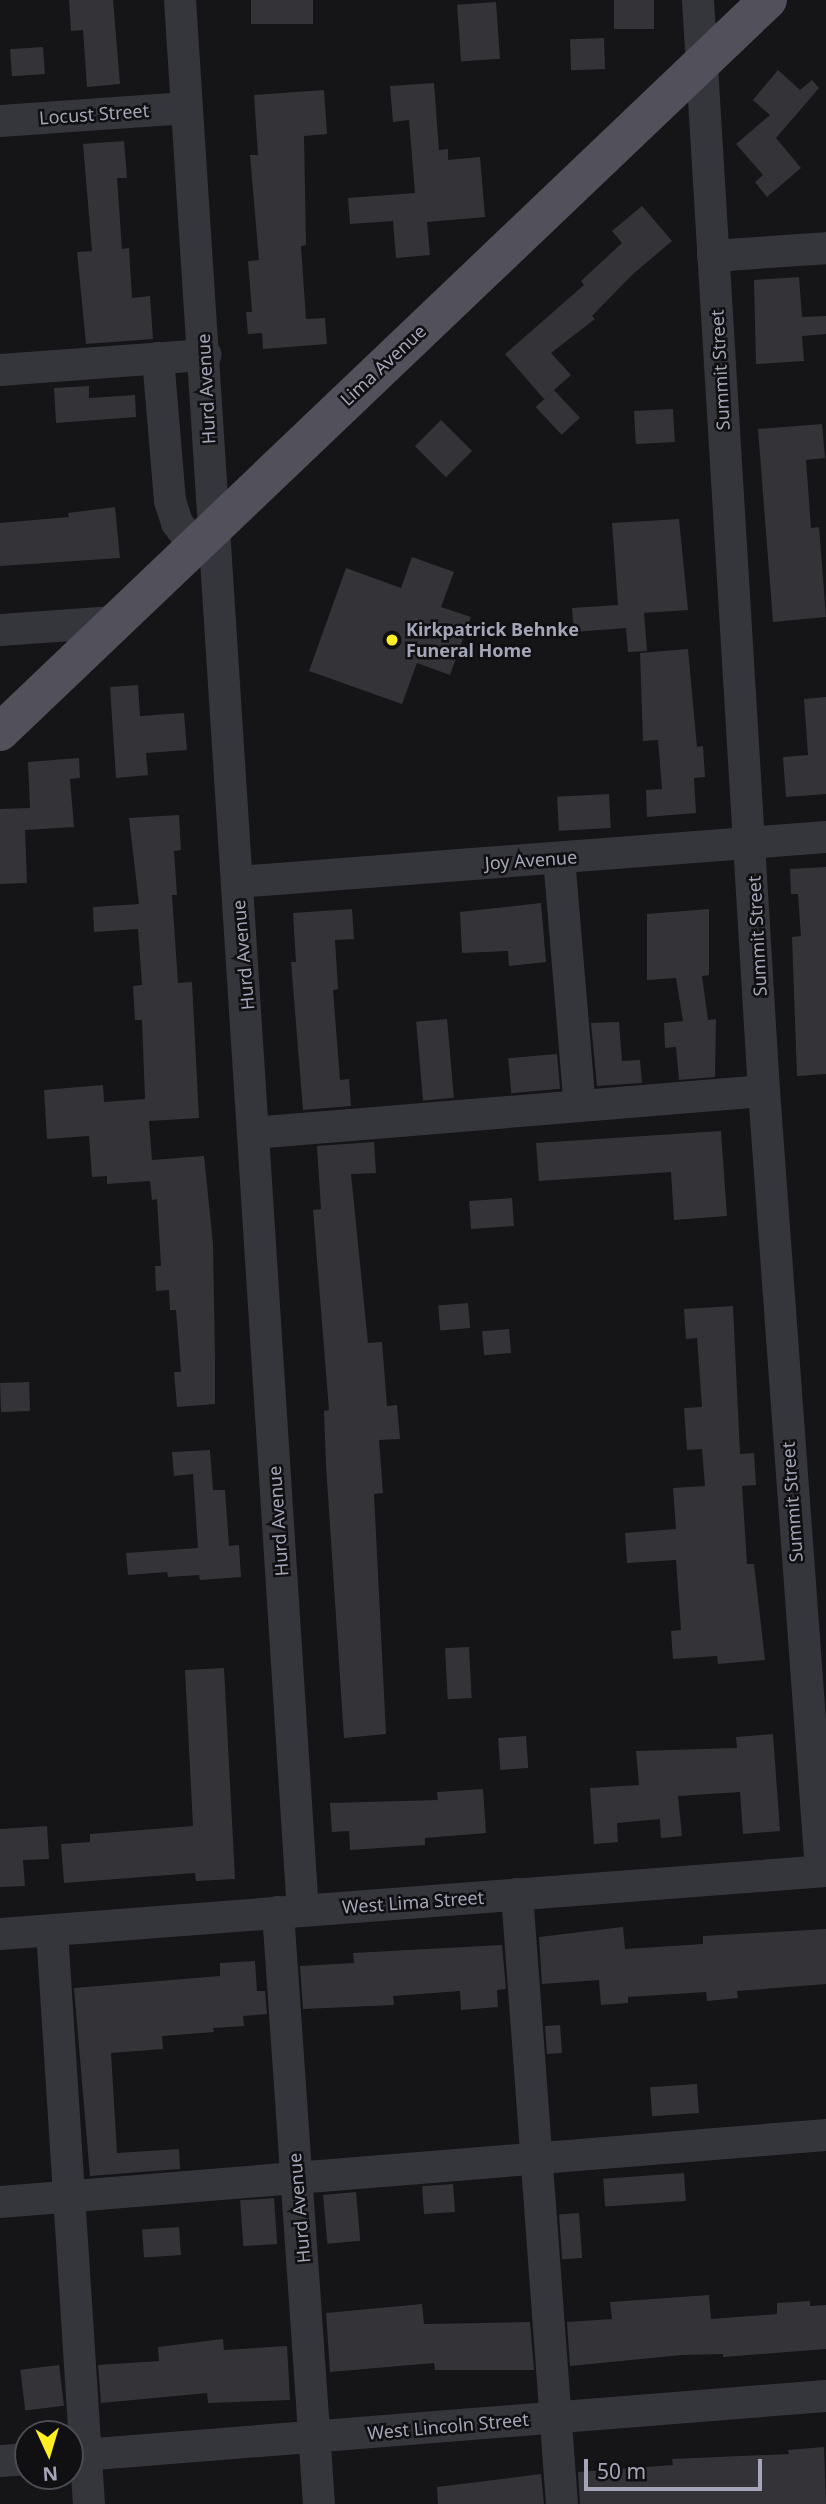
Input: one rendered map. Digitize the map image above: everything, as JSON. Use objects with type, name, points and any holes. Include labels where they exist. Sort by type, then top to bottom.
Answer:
[{"type":"main road","name":"Lima Avenue","points":[[0,733],[203,535],[768,0]]},
{"type":"street","name":"Hurd Avenue","points":[[180,0],[205,355],[203,535],[237,882],[253,1133],[291,1911],[296,2178],[319,2504]]},
{"type":"street","name":"Summit Street","points":[[698,0],[752,843],[764,1091],[823,1871]]},
{"type":"street","name":"Locust Street","points":[[0,121],[187,108]]},
{"type":"street","points":[[713,256],[826,248]]},
{"type":"street","points":[[0,370],[205,355]]},
{"type":"street","points":[[158,358],[170,501],[177,523],[203,535]]},
{"type":"street","points":[[0,630],[114,622]]},
{"type":"street","name":"Joy Avenue","points":[[237,882],[826,837]]},
{"type":"street","points":[[559,858],[580,1106]]},
{"type":"street","points":[[253,1133],[764,1091]]},
{"type":"street","name":"West Lima Street","points":[[0,1934],[823,1871]]},
{"type":"street","points":[[517,1894],[562,2504]]},
{"type":"street","points":[[52,1931],[69,2197],[77,2420]]},
{"type":"street","points":[[0,2202],[826,2135]]},
{"type":"street","name":"West Lincoln Street","points":[[84,2455],[826,2396]]},
{"type":"street","points":[[84,2482],[89,2504]]},
{"type":"building","points":[[69,0],[113,0],[120,84],[87,87],[83,30],[71,31]]},
{"type":"building","points":[[251,0],[313,0],[313,24],[251,24]]},
{"type":"building","points":[[614,0],[654,0],[654,29],[614,29]]},
{"type":"building","points":[[496,2],[500,59],[461,62],[457,5]]},
{"type":"building","points":[[604,38],[605,69],[571,70],[570,39]]},
{"type":"building","points":[[43,47],[45,74],[12,76],[10,49]]},
{"type":"building","points":[[778,70],[800,90],[812,80],[819,88],[776,138],[801,168],[767,197],[755,182],[763,175],[736,144],[770,115],[753,100]]},
{"type":"building","points":[[434,83],[439,150],[448,149],[448,160],[480,157],[485,217],[427,222],[430,255],[396,258],[393,221],[350,224],[348,198],[415,193],[409,120],[393,122],[390,86]]},
{"type":"building","points":[[324,90],[327,134],[304,136],[306,245],[301,246],[306,319],[325,318],[327,344],[263,349],[262,333],[248,334],[246,312],[252,312],[248,261],[259,260],[250,155],[258,155],[254,95]]},
{"type":"building","points":[[124,141],[127,178],[117,178],[122,249],[129,248],[132,298],[150,296],[153,339],[86,344],[77,252],[92,251],[83,144]]},
{"type":"building","points":[[642,206],[672,241],[633,274],[592,316],[595,319],[551,353],[571,375],[544,399],[505,354],[584,285],[581,281],[622,243],[612,231]]},
{"type":"building","points":[[799,277],[802,317],[826,316],[826,334],[802,336],[804,361],[756,364],[754,280]]},
{"type":"building","points":[[89,386],[89,398],[135,395],[136,417],[56,423],[54,388]]},
{"type":"building","points":[[554,390],[580,418],[562,435],[536,407]]},
{"type":"building","points":[[673,409],[675,442],[636,444],[634,411]]},
{"type":"building","points":[[441,420],[472,451],[446,477],[415,446]]},
{"type":"building","points":[[822,424],[825,458],[806,460],[811,528],[819,527],[826,617],[773,622],[758,429]]},
{"type":"building","points":[[115,507],[120,558],[0,566],[0,523],[69,517],[68,513]]},
{"type":"building","points":[[679,519],[688,610],[644,613],[647,651],[628,652],[626,628],[574,632],[572,608],[618,605],[612,523]]},
{"type":"building","name":"Kirkpatrick Behnke Funeral Home","points":[[412,557],[454,572],[441,607],[471,617],[450,675],[417,663],[402,704],[309,671],[346,568],[401,588]]},
{"type":"building","points":[[688,649],[697,747],[703,746],[705,777],[694,778],[696,813],[647,817],[646,790],[662,789],[658,740],[643,741],[640,653]]},
{"type":"building","points":[[138,685],[140,716],[184,713],[187,750],[146,753],[148,775],[116,778],[110,687]]},
{"type":"building","points":[[826,697],[826,794],[786,797],[783,757],[808,755],[804,699]]},
{"type":"building","points":[[79,758],[80,778],[70,779],[74,827],[25,830],[27,883],[0,884],[0,809],[30,808],[28,762]]},
{"type":"building","points":[[609,794],[611,828],[559,831],[557,797]]},
{"type":"building","points":[[179,815],[181,850],[174,851],[177,895],[172,895],[178,983],[192,982],[199,1118],[149,1121],[152,1160],[204,1156],[213,1244],[215,1404],[177,1407],[174,1372],[181,1372],[176,1310],[170,1310],[169,1290],[156,1291],[155,1266],[161,1266],[157,1199],[152,1200],[150,1181],[107,1184],[107,1176],[92,1177],[89,1136],[47,1139],[44,1090],[103,1085],[104,1102],[145,1099],[142,1020],[135,1020],[133,986],[142,985],[138,929],[94,932],[93,907],[139,904],[129,818]]},
{"type":"building","points":[[826,867],[826,1074],[797,1076],[792,937],[801,936],[798,894],[791,894],[790,869]]},
{"type":"building","points":[[541,903],[546,962],[509,966],[508,951],[462,953],[460,912]]},
{"type":"building","points":[[352,909],[354,939],[335,940],[338,989],[333,990],[340,1080],[349,1079],[351,1106],[303,1110],[291,962],[296,962],[293,913]]},
{"type":"building","points":[[709,909],[709,975],[702,976],[708,1020],[716,1019],[715,1077],[679,1080],[676,1047],[665,1048],[664,1023],[683,1021],[676,978],[647,980],[647,914]]},
{"type":"building","points":[[447,1019],[454,1098],[423,1100],[416,1022]]},
{"type":"building","points":[[619,1022],[622,1061],[640,1060],[642,1083],[597,1086],[591,1023]]},
{"type":"building","points":[[557,1054],[560,1089],[511,1093],[508,1058]]},
{"type":"building","points":[[721,1131],[727,1216],[674,1220],[671,1172],[539,1181],[536,1143]]},
{"type":"building","points":[[374,1142],[376,1173],[351,1174],[368,1343],[382,1342],[387,1406],[397,1405],[400,1439],[379,1440],[383,1493],[374,1494],[386,1734],[344,1738],[326,1465],[324,1411],[329,1410],[313,1210],[321,1209],[317,1146]]},
{"type":"building","points":[[512,1198],[514,1226],[471,1229],[469,1201]]},
{"type":"building","points":[[468,1303],[470,1328],[440,1331],[438,1306]]},
{"type":"building","points":[[733,1306],[740,1454],[754,1453],[756,1485],[742,1486],[747,1564],[754,1564],[765,1660],[718,1664],[717,1656],[673,1659],[671,1631],[681,1630],[676,1560],[627,1563],[625,1533],[676,1529],[673,1488],[705,1486],[702,1449],[687,1450],[684,1408],[702,1407],[697,1338],[686,1339],[684,1309]]},
{"type":"building","points":[[509,1329],[511,1353],[484,1355],[482,1331]]},
{"type":"building","points":[[29,1382],[30,1411],[1,1412],[0,1383]]},
{"type":"building","points":[[210,1450],[213,1490],[225,1490],[229,1546],[239,1545],[241,1577],[200,1580],[199,1575],[168,1577],[167,1572],[128,1575],[126,1553],[198,1548],[193,1474],[174,1476],[172,1452]]},
{"type":"building","points":[[469,1647],[472,1698],[448,1699],[445,1648]]},
{"type":"building","points":[[224,1668],[235,1879],[196,1881],[195,1873],[64,1883],[61,1844],[90,1842],[90,1834],[193,1826],[185,1670]]},
{"type":"building","points":[[773,1734],[780,1831],[743,1834],[740,1792],[678,1796],[682,1836],[661,1838],[660,1819],[617,1823],[618,1842],[594,1844],[590,1788],[639,1785],[636,1751],[737,1748],[736,1737]]},
{"type":"building","points":[[526,1736],[528,1768],[500,1770],[498,1738]]},
{"type":"building","points":[[483,1789],[486,1833],[425,1838],[425,1845],[350,1850],[349,1831],[332,1832],[330,1803],[438,1800],[437,1792]]},
{"type":"building","points":[[47,1826],[49,1859],[23,1860],[25,1886],[0,1887],[0,1829]]},
{"type":"building","points":[[623,1927],[625,1949],[703,1944],[703,1936],[826,1929],[826,1984],[737,1991],[738,1998],[707,2001],[706,1992],[628,1997],[628,2003],[601,2005],[599,1980],[542,1984],[539,1937]]},
{"type":"building","points":[[502,1945],[506,1989],[497,1990],[498,2007],[461,2010],[460,1991],[393,1996],[394,2005],[303,2009],[300,1966],[354,1963],[353,1953]]},
{"type":"building","points":[[255,1961],[257,1991],[265,1991],[267,2014],[243,2016],[244,2026],[213,2028],[214,2032],[162,2036],[163,2049],[111,2053],[117,2153],[179,2149],[180,2169],[90,2176],[74,1988],[220,1976],[220,1963]]},
{"type":"building","points":[[560,2025],[562,2053],[547,2054],[545,2026]]},
{"type":"building","points":[[697,2084],[699,2113],[652,2116],[650,2087]]},
{"type":"building","points":[[684,2173],[686,2201],[605,2207],[603,2179]]},
{"type":"building","points":[[453,2184],[455,2212],[424,2214],[422,2186]]},
{"type":"building","points":[[356,2192],[360,2241],[327,2244],[323,2195]]},
{"type":"building","points":[[274,2198],[277,2244],[243,2246],[240,2200]]},
{"type":"building","points":[[579,2213],[582,2258],[562,2259],[559,2214]]},
{"type":"building","points":[[179,2227],[181,2255],[144,2258],[142,2230]]},
{"type":"building","points":[[709,2295],[711,2319],[777,2314],[777,2303],[810,2301],[810,2306],[826,2305],[826,2349],[723,2357],[723,2354],[682,2355],[570,2366],[567,2322],[612,2319],[610,2302]]},
{"type":"building","points":[[422,2304],[424,2324],[530,2322],[534,2370],[435,2370],[434,2363],[330,2372],[326,2313]]},
{"type":"building","points":[[223,2339],[224,2350],[287,2346],[290,2400],[208,2403],[207,2393],[101,2403],[98,2365],[159,2361],[158,2347]]},
{"type":"building","points":[[59,2365],[64,2406],[25,2410],[20,2370]]},
{"type":"building","points":[[824,2447],[826,2504],[580,2504],[578,2472],[673,2465],[672,2459],[789,2454],[788,2450]]},
{"type":"building","points":[[541,2474],[544,2504],[438,2504],[437,2487]]},
{"type":"place","name":"Kirkpatrick Behnke Funeral Home","points":[[392,640]]}]
